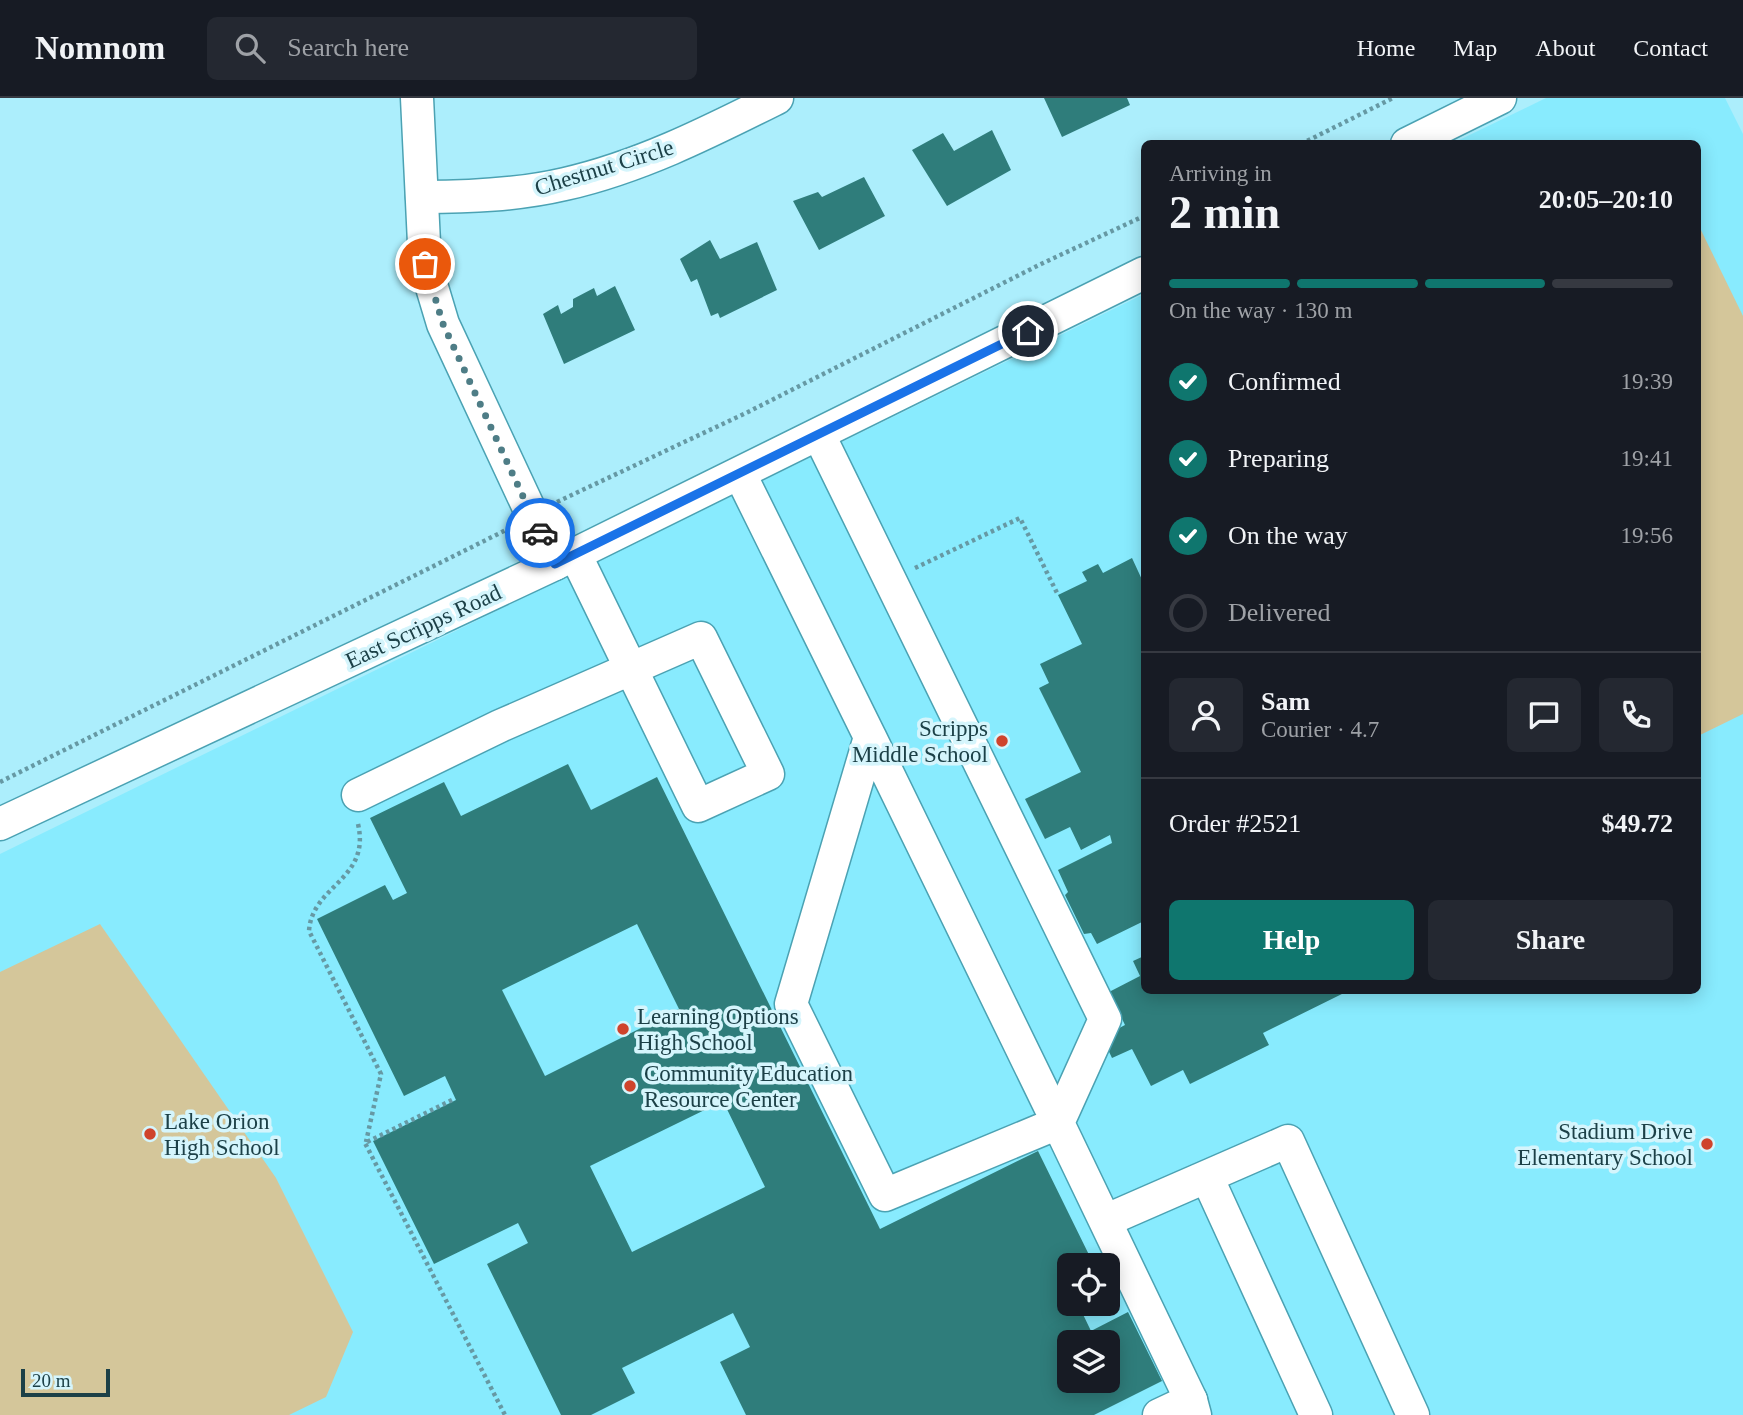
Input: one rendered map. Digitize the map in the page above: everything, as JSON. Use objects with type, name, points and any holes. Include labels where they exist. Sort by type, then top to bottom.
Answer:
[{"type":"street","points":[[358,795],[500,726],[633,670],[701,638],[768,774],[698,806],[633,670],[565,559],[532,515],[443,324],[425,264],[417,98]]},
{"type":"street","name":"Chestnut Circle","points":[[422,197],[523,191],[566,184],[663,152],[777,98]]},
{"type":"street","points":[[1416,140],[1500,98]]},
{"type":"street","name":"East Scripps Road","points":[[0,824],[565,559],[1141,274]]},
{"type":"street","points":[[819,435],[1105,1019],[1058,1123],[885,1195],[791,1004],[870,737]]},
{"type":"street","points":[[740,474],[1107,1220],[1193,1407],[1159,1415]]},
{"type":"street","points":[[1107,1220],[1288,1141],[1413,1415]]},
{"type":"street","points":[[1207,1177],[1316,1415]]},
{"type":"path","points":[[1309,140],[1393,98]]},
{"type":"path","points":[[0,782],[418,576],[532,515],[748,412],[1041,264],[1141,217]]},
{"type":"path","points":[[908,571],[1020,518],[1058,595]]},
{"type":"path","points":[[358,795],[354,807],[362,839],[360,852],[344,879],[314,908],[309,931],[381,1074],[365,1143],[505,1415]]},
{"type":"path","points":[[365,1143],[452,1100]]},
{"type":"shaded area","points":[[1546,98],[1725,98],[1743,134],[1743,1415],[0,1415],[0,854],[1141,295],[1141,994],[1701,994],[1701,140],[1459,140]]},
{"type":"shaded area","points":[[1701,230],[1743,316],[1743,714],[1701,735]]},
{"type":"shaded area","name":"Lake Orion High School","points":[[100,924],[276,1178],[353,1332],[326,1397],[289,1415],[0,1415],[0,972]]},
{"type":"building","points":[[1044,98],[1127,98],[1130,105],[1062,137]]},
{"type":"building","points":[[992,130],[1011,170],[947,206],[912,150],[943,133],[954,151]]},
{"type":"building","points":[[864,177],[885,216],[819,250],[793,201],[818,192],[822,197]]},
{"type":"building","points":[[710,240],[720,259],[757,242],[777,290],[720,318],[718,313],[711,316],[697,279],[691,282],[680,259]]},
{"type":"building","points":[[615,286],[635,330],[564,364],[543,314],[558,305],[561,314],[573,307],[573,299],[594,288],[597,296]]},
{"type":"building","name":"Scripps Middle School","points":[[1132,558],[1141,578],[1141,922],[1097,944],[1091,933],[1084,934],[1065,895],[1068,892],[1058,870],[1112,843],[1110,835],[1081,850],[1070,827],[1045,839],[1025,799],[1081,772],[1039,688],[1049,683],[1040,664],[1082,644],[1058,595],[1087,581],[1082,572],[1098,564],[1103,573]]},
{"type":"building","name":"Community Education Resource Center","points":[[568,764],[591,810],[657,777],[880,1229],[1038,1151],[1088,1253],[1057,1253],[1057,1316],[1084,1316],[1091,1330],[1057,1330],[1057,1393],[1120,1393],[1120,1330],[1093,1330],[1128,1312],[1162,1381],[1094,1415],[746,1415],[720,1362],[750,1347],[733,1313],[622,1368],[635,1393],[591,1415],[561,1415],[487,1264],[528,1243],[518,1223],[434,1264],[373,1141],[456,1100],[445,1076],[404,1096],[317,919],[385,885],[393,900],[407,893],[370,818],[444,782],[461,816]],"holes":[[[637,924],[679,1009],[545,1076],[502,990]],[[723,1101],[765,1187],[632,1252],[590,1166]]]},
{"type":"building","points":[[1141,957],[1141,994],[1342,994],[1263,1033],[1269,1045],[1190,1084],[1183,1070],[1151,1086],[1132,1049],[1112,1058],[1102,1037],[1125,1025],[1109,992],[1140,976],[1133,961]]},
{"type":"way so far","points":[[425,264],[443,324],[540,533]]},
{"type":"place","name":"Scripps Middle School","points":[[1002,741]]},
{"type":"place","name":"Learning Options High School","points":[[623,1029]]},
{"type":"place","name":"Community Education Resource Center","points":[[630,1086]]},
{"type":"place","name":"Lake Orion High School","points":[[150,1134]]},
{"type":"place","name":"Stadium Drive Elementary School","points":[[1707,1144]]},
{"type":"route","points":[[540,533],[555,564],[1028,331]]}]
